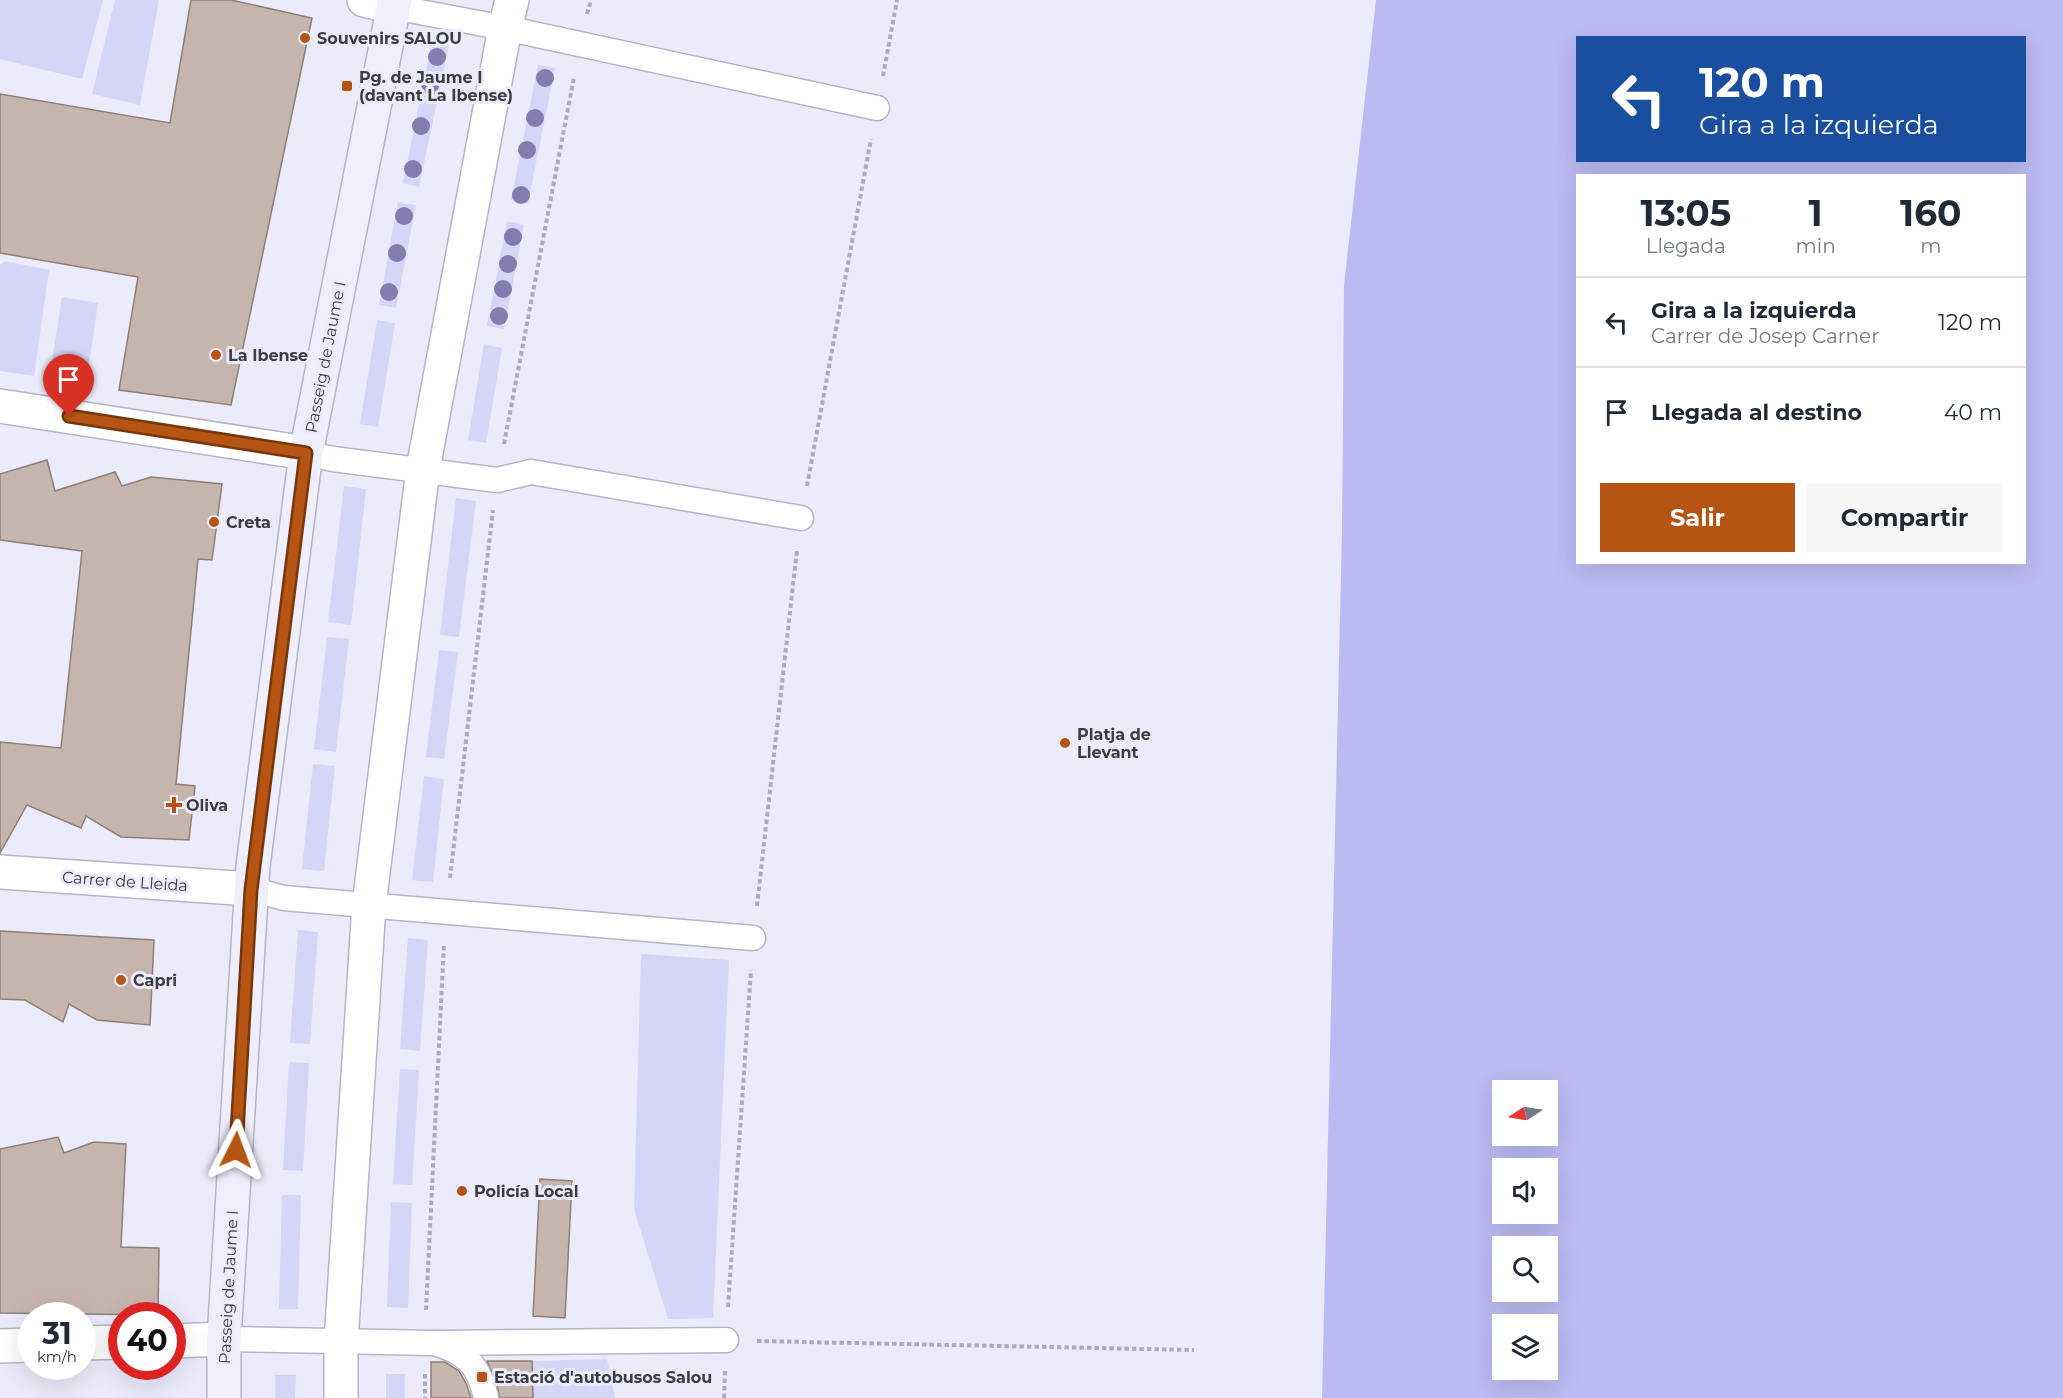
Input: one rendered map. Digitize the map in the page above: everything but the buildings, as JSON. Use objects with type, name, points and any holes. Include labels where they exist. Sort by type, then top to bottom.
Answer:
[{"type":"street","name":"Passeig de Jaume I","points":[[224,1398],[224,1339],[251,890],[306,453],[384,2]]},
{"type":"street","points":[[341,1398],[342,1342],[369,905],[423,469],[508,14]]},
{"type":"street","points":[[0,406],[306,453]]},
{"type":"street","name":"Carrer de Lleida","points":[[0,872],[251,890]]},
{"type":"street","points":[[186,1340],[224,1339]]},
{"type":"street","points":[[0,1346],[18,1345]]},
{"type":"lane","points":[[384,2],[508,14],[580,44],[877,108]]},
{"type":"lane","points":[[306,453],[333,459],[497,480],[531,472],[801,518]]},
{"type":"lane","points":[[251,890],[284,898],[753,938]]},
{"type":"lane","points":[[224,1339],[434,1343],[726,1340]]},
{"type":"lane","points":[[434,1343],[462,1354],[471,1362],[479,1375],[486,1398]]},
{"type":"path","points":[[503,450],[580,44],[591,0]]},
{"type":"path","points":[[801,518],[897,0]]},
{"type":"path","points":[[726,1340],[1194,1350]]},
{"type":"shaded area","points":[[0,0],[103,0],[82,79],[0,59]]},
{"type":"shaded area","points":[[115,0],[159,0],[140,105],[92,94]]},
{"type":"shaded area","points":[[432,41],[449,45],[419,187],[403,183]]},
{"type":"shaded area","points":[[538,65],[555,68],[528,203],[511,200]]},
{"type":"shaded area","points":[[398,202],[416,205],[396,308],[379,305]]},
{"type":"shaded area","points":[[507,221],[524,225],[504,329],[487,326]]},
{"type":"shaded area","points":[[5,261],[49,270],[34,376],[0,371],[0,265]]},
{"type":"shaded area","points":[[62,297],[98,303],[86,384],[49,379]]},
{"type":"shaded area","points":[[377,320],[395,323],[378,427],[360,424]]},
{"type":"shaded area","points":[[484,344],[502,348],[486,443],[468,440]]},
{"type":"shaded area","points":[[344,486],[366,489],[351,625],[328,622]]},
{"type":"shaded area","points":[[456,498],[476,501],[459,637],[440,635]]},
{"type":"shaded area","points":[[327,637],[349,639],[336,752],[314,749]]},
{"type":"shaded area","points":[[439,650],[458,652],[444,759],[426,757]]},
{"type":"shaded area","points":[[313,764],[335,766],[324,871],[302,869]]},
{"type":"shaded area","points":[[424,776],[444,779],[433,882],[412,880]]},
{"type":"shaded area","points":[[298,930],[318,932],[310,1044],[290,1043]]},
{"type":"shaded area","points":[[408,938],[428,940],[420,1051],[400,1049]]},
{"type":"shaded area","points":[[641,954],[729,960],[713,1318],[668,1319],[634,1209]]},
{"type":"shaded area","points":[[289,1062],[309,1063],[303,1171],[283,1170]]},
{"type":"shaded area","points":[[400,1069],[419,1070],[412,1185],[393,1184]]},
{"type":"shaded area","points":[[282,1195],[301,1195],[298,1309],[279,1309]]},
{"type":"shaded area","points":[[391,1202],[412,1203],[408,1308],[387,1307]]},
{"type":"shaded area","points":[[607,1359],[615,1398],[533,1398],[532,1361]]},
{"type":"shaded area","points":[[386,1374],[405,1374],[405,1398],[386,1398]]},
{"type":"shaded area","points":[[275,1375],[296,1375],[295,1398],[275,1398]]},
{"type":"water","points":[[1376,0],[2063,0],[2063,1398],[1322,1398],[1342,530],[1344,285]]},
{"type":"place","name":"Souvenirs SALOU","points":[[305,38]]},
{"type":"place","name":"Pg. de Jaume I (davant La Ibense)","points":[[347,86]]},
{"type":"place","name":"La Ibense","points":[[216,355]]},
{"type":"place","name":"Creta","points":[[214,522]]},
{"type":"place","name":"Platja de Llevant","points":[[1065,743]]},
{"type":"place","name":"Oliva","points":[[174,805]]},
{"type":"place","name":"Capri","points":[[121,980]]},
{"type":"place","name":"Policía Local","points":[[462,1191]]},
{"type":"place","name":"Estació d'autobusos Salou","points":[[482,1377]]},
{"type":"route","points":[[69,416],[306,453],[251,890],[236,1150]]}]
